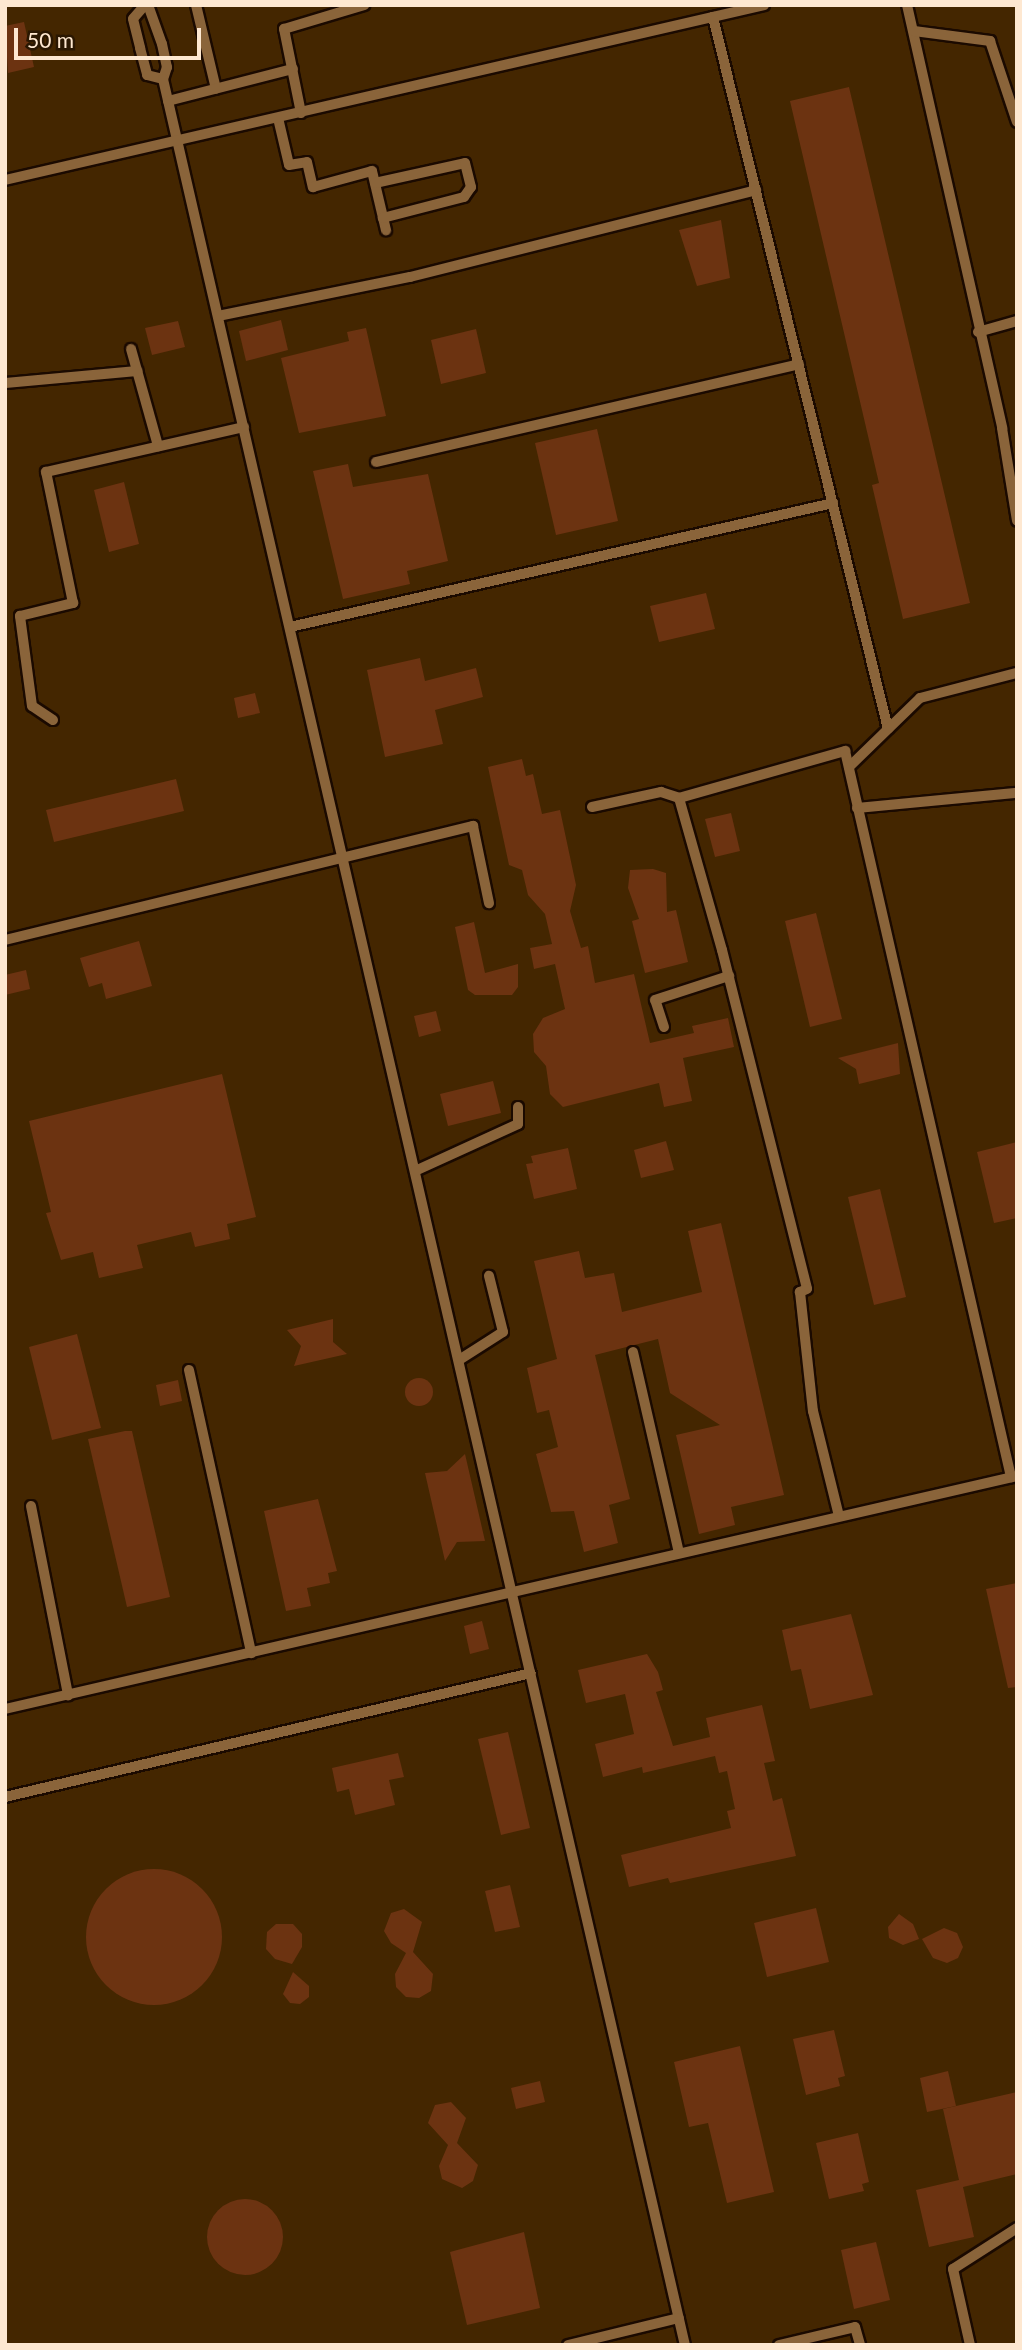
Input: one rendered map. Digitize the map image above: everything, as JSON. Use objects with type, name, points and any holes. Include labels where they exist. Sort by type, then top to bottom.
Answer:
[{"type":"lane","points":[[163,79],[147,75],[135,29],[133,19],[147,5],[155,14],[167,67],[163,79],[168,101],[685,2345]]},
{"type":"lane","points":[[196,5],[216,89]]},
{"type":"lane","points":[[302,113],[284,29],[364,5]]},
{"type":"lane","points":[[5,180],[764,5]]},
{"type":"lane","points":[[907,5],[978,332],[1002,428],[1017,521]]},
{"type":"lane","points":[[713,17],[888,729]]},
{"type":"lane","points":[[914,31],[990,41],[1017,122]]},
{"type":"lane","points":[[168,101],[293,69]]},
{"type":"lane","points":[[278,118],[289,165],[307,163],[313,187],[372,171],[386,230]]},
{"type":"lane","points":[[375,183],[465,163],[471,187],[464,197],[383,218]]},
{"type":"lane","points":[[218,316],[410,277],[756,190]]},
{"type":"lane","points":[[978,332],[1017,321]]},
{"type":"lane","points":[[131,349],[158,446]]},
{"type":"lane","points":[[376,462],[799,364]]},
{"type":"lane","points":[[5,383],[137,371]]},
{"type":"lane","points":[[53,720],[32,706],[19,616],[73,603],[46,472],[244,426]]},
{"type":"lane","points":[[290,627],[833,502]]},
{"type":"lane","points":[[849,768],[920,698],[1017,673]]},
{"type":"lane","points":[[5,1709],[1014,1476],[845,751],[679,798],[661,792],[592,807]]},
{"type":"lane","points":[[857,808],[1017,793]]},
{"type":"lane","points":[[679,798],[729,976],[807,1289],[800,1292],[813,1411],[839,1516]]},
{"type":"lane","points":[[5,940],[473,826],[489,903]]},
{"type":"lane","points":[[664,1027],[655,1000],[729,976]]},
{"type":"lane","points":[[415,1171],[518,1124],[518,1107]]},
{"type":"lane","points":[[459,1360],[503,1332],[489,1276]]},
{"type":"lane","points":[[634,1352],[679,1553]]},
{"type":"lane","points":[[189,1370],[251,1653]]},
{"type":"lane","points":[[31,1506],[68,1695]]},
{"type":"lane","points":[[5,1797],[531,1673]]},
{"type":"lane","points":[[970,2345],[953,2269],[1017,2228]]},
{"type":"lane","points":[[568,2345],[679,2318]]},
{"type":"lane","points":[[779,2345],[855,2327],[860,2345]]},
{"type":"shaded area","points":[[5,5],[1017,5],[1017,2345],[5,2345]]},
{"type":"building","points":[[24,22],[34,67],[8,73],[5,26]]},
{"type":"building","points":[[849,87],[970,603],[903,619],[872,485],[879,483],[790,101]]},
{"type":"building","points":[[721,220],[730,278],[697,286],[679,230]]},
{"type":"building","points":[[281,320],[288,350],[246,361],[239,331]]},
{"type":"building","points":[[178,321],[185,347],[152,355],[145,328]]},
{"type":"building","points":[[366,328],[386,416],[299,433],[281,358],[349,341],[347,332]]},
{"type":"building","points":[[476,329],[486,373],[441,384],[431,340]]},
{"type":"building","points":[[597,429],[618,521],[556,535],[535,443]]},
{"type":"building","points":[[348,464],[353,487],[428,474],[448,561],[407,571],[410,584],[343,599],[313,471]]},
{"type":"building","points":[[124,482],[139,544],[109,552],[94,490]]},
{"type":"building","points":[[706,593],[715,629],[659,642],[650,606]]},
{"type":"building","points":[[420,658],[425,681],[476,668],[483,697],[435,710],[443,744],[385,757],[367,670]]},
{"type":"building","points":[[255,693],[260,713],[238,718],[234,698]]},
{"type":"building","points":[[522,759],[526,776],[533,774],[542,814],[560,810],[576,885],[570,911],[581,948],[588,946],[595,983],[634,974],[650,1043],[694,1033],[692,1026],[728,1018],[734,1047],[683,1058],[692,1101],[664,1107],[659,1083],[563,1107],[550,1094],[546,1066],[534,1052],[533,1034],[543,1018],[565,1009],[555,964],[534,969],[530,948],[552,944],[545,914],[528,895],[522,870],[509,865],[488,767]]},
{"type":"building","points":[[176,779],[184,811],[54,842],[46,810]]},
{"type":"building","points":[[731,813],[740,851],[715,857],[705,819]]},
{"type":"building","points":[[653,869],[666,873],[667,912],[676,910],[688,962],[645,973],[632,921],[639,919],[628,888],[630,870]]},
{"type":"building","points":[[816,913],[842,1019],[810,1027],[785,921]]},
{"type":"building","points":[[474,922],[485,973],[518,964],[518,987],[512,995],[475,995],[468,990],[455,927]]},
{"type":"building","points":[[139,941],[152,986],[106,999],[102,983],[89,987],[80,958]]},
{"type":"building","points":[[26,970],[30,989],[5,995],[5,975]]},
{"type":"building","points":[[436,1011],[441,1031],[419,1037],[414,1016]]},
{"type":"building","points":[[898,1043],[900,1074],[859,1084],[856,1069],[838,1058]]},
{"type":"building","points":[[222,1074],[256,1217],[227,1224],[230,1239],[195,1247],[191,1232],[137,1245],[143,1268],[99,1278],[93,1252],[61,1260],[46,1213],[51,1212],[29,1121]]},
{"type":"building","points":[[493,1081],[501,1113],[448,1126],[440,1094]]},
{"type":"building","points":[[666,1141],[674,1170],[641,1178],[634,1150]]},
{"type":"building","points":[[1017,1142],[1017,1218],[994,1223],[977,1152]]},
{"type":"building","points":[[568,1148],[577,1189],[534,1199],[526,1164],[533,1163],[531,1156]]},
{"type":"building","points":[[880,1189],[906,1297],[874,1305],[848,1197]]},
{"type":"building","points":[[721,1223],[784,1495],[731,1507],[735,1525],[699,1534],[676,1435],[720,1425],[670,1393],[658,1339],[595,1355],[630,1499],[609,1505],[618,1543],[584,1552],[574,1511],[551,1512],[536,1454],[558,1447],[549,1410],[537,1413],[527,1368],[557,1359],[534,1261],[579,1251],[585,1278],[614,1273],[622,1312],[702,1292],[688,1231]]},
{"type":"building","points":[[333,1319],[333,1342],[347,1354],[294,1366],[301,1346],[287,1330]]},
{"type":"building","points":[[77,1334],[101,1428],[52,1440],[29,1347]]},
{"type":"building","points":[[419,1378],[429,1382],[433,1392],[429,1402],[419,1406],[409,1402],[405,1392],[409,1382]]},
{"type":"building","points":[[178,1380],[182,1401],[160,1406],[156,1385]]},
{"type":"building","points":[[132,1431],[170,1597],[127,1607],[88,1439]]},
{"type":"building","points":[[465,1454],[485,1541],[457,1542],[445,1561],[425,1473],[447,1471]]},
{"type":"building","points":[[318,1499],[337,1571],[328,1573],[330,1583],[307,1588],[311,1606],[286,1611],[264,1511]]},
{"type":"building","points":[[1017,1583],[1017,1687],[1008,1688],[986,1589]]},
{"type":"building","points":[[851,1614],[873,1695],[810,1709],[801,1669],[791,1671],[782,1630]]},
{"type":"building","points":[[482,1621],[489,1649],[470,1654],[464,1626]]},
{"type":"building","points":[[647,1654],[658,1672],[663,1690],[656,1692],[673,1746],[710,1737],[706,1718],[762,1705],[775,1761],[764,1763],[773,1801],[782,1798],[796,1856],[670,1883],[668,1878],[629,1887],[621,1855],[731,1828],[727,1811],[735,1809],[727,1771],[719,1773],[715,1756],[643,1773],[642,1767],[603,1777],[595,1744],[634,1734],[625,1694],[586,1703],[578,1670]]},
{"type":"building","points":[[508,1732],[530,1828],[501,1835],[478,1739]]},
{"type":"building","points":[[398,1753],[404,1777],[389,1780],[395,1805],[355,1815],[349,1789],[337,1792],[332,1768]]},
{"type":"building","points":[[154,1869],[180,1874],[202,1889],[217,1911],[222,1937],[217,1963],[202,1985],[180,2000],[154,2005],[128,2000],[106,1985],[91,1963],[86,1937],[91,1911],[106,1889],[128,1874]]},
{"type":"building","points":[[510,1885],[520,1927],[495,1932],[485,1891]]},
{"type":"building","points":[[816,1908],[829,1962],[767,1977],[754,1923]]},
{"type":"building","points":[[404,1909],[422,1922],[413,1952],[433,1974],[431,1991],[419,1998],[406,1997],[396,1987],[395,1974],[406,1953],[391,1943],[384,1931],[391,1913]]},
{"type":"building","points":[[899,1914],[913,1924],[919,1939],[903,1945],[889,1938],[888,1927]]},
{"type":"building","points":[[276,1924],[293,1924],[302,1934],[302,1947],[292,1964],[275,1959],[266,1949],[267,1932]]},
{"type":"building","points":[[944,1928],[957,1933],[963,1947],[958,1958],[947,1963],[933,1958],[922,1939]]},
{"type":"building","points":[[293,1972],[309,1986],[309,1997],[300,2004],[290,2003],[283,1994]]},
{"type":"building","points":[[834,2030],[845,2076],[838,2078],[840,2086],[806,2095],[793,2039]]},
{"type":"building","points":[[740,2046],[774,2192],[727,2203],[708,2123],[689,2127],[674,2062]]},
{"type":"building","points":[[948,2071],[956,2106],[927,2112],[920,2078]]},
{"type":"building","points":[[540,2081],[545,2102],[516,2109],[511,2088]]},
{"type":"building","points":[[1017,2092],[1017,2174],[963,2187],[974,2237],[929,2247],[916,2190],[959,2180],[943,2109]]},
{"type":"building","points":[[451,2102],[466,2118],[457,2143],[478,2165],[473,2181],[462,2188],[442,2179],[439,2166],[448,2145],[428,2123],[435,2105]]},
{"type":"building","points":[[858,2133],[869,2182],[862,2184],[864,2191],[829,2199],[816,2143]]},
{"type":"building","points":[[245,2199],[260,2202],[272,2210],[280,2222],[283,2237],[280,2252],[272,2264],[260,2272],[245,2275],[230,2272],[218,2264],[210,2252],[207,2237],[210,2222],[218,2210],[230,2202]]},
{"type":"building","points":[[524,2232],[540,2308],[467,2325],[450,2252]]},
{"type":"building","points":[[876,2242],[890,2300],[854,2309],[841,2250]]}]
